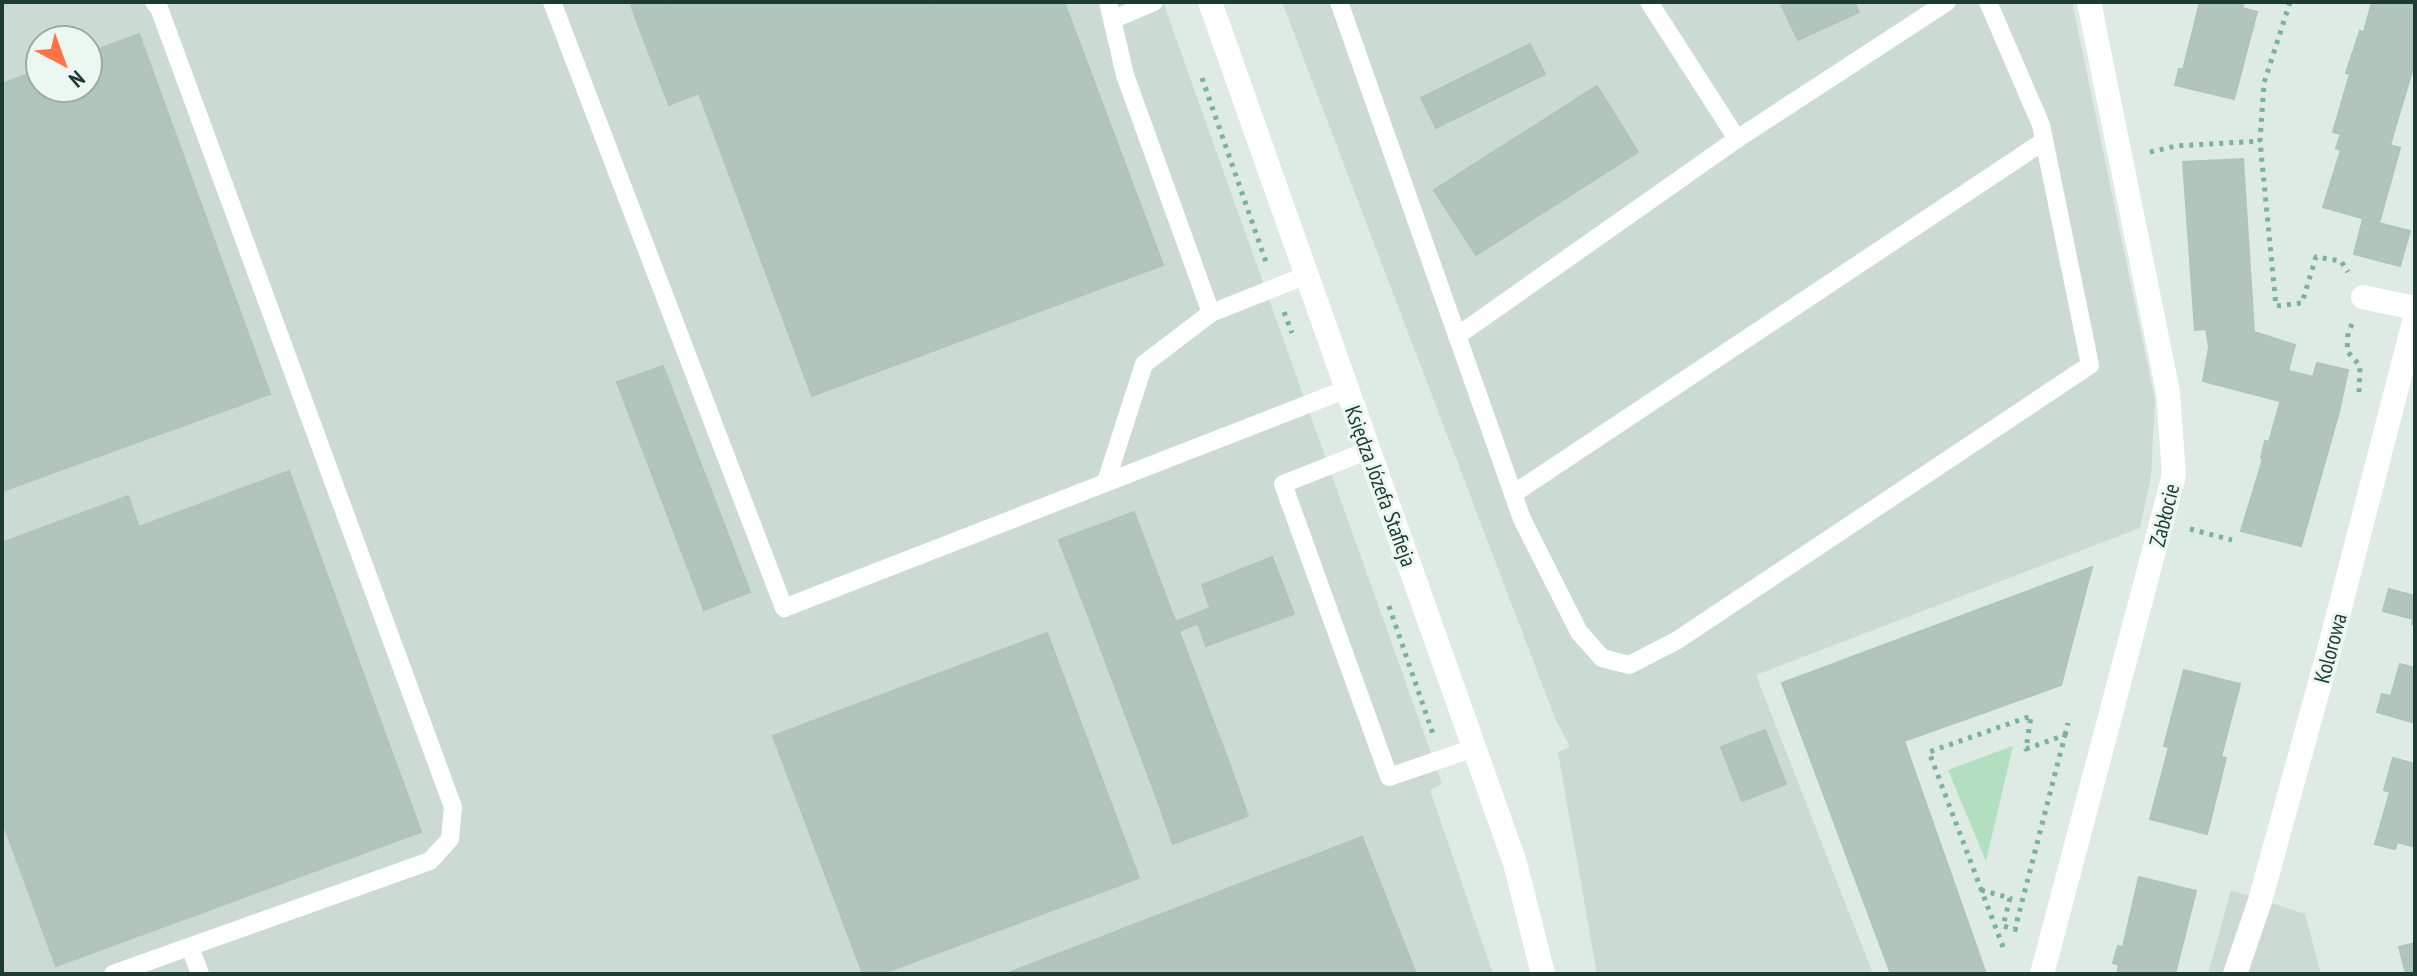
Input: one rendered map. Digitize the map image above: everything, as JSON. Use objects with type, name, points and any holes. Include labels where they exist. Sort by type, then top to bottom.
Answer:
[{"type":"street","name":"Księdza Józefa Stafieja","points":[[1210,2],[1515,863],[1543,974]]},
{"type":"street","name":"Zabłocie","points":[[2042,974],[2174,475],[2168,392],[2089,2]]},
{"type":"street","points":[[2363,297],[2415,308]]},
{"type":"street","name":"Kolorowa","points":[[2235,974],[2260,901],[2325,665],[2415,318]]},
{"type":"lane","points":[[113,974],[430,861],[450,839],[453,807],[159,8],[154,2]]},
{"type":"lane","points":[[552,2],[784,608],[1347,389]]},
{"type":"lane","points":[[1154,2],[1111,10],[1125,75],[1211,313]]},
{"type":"lane","points":[[1339,2],[1522,519],[1579,632],[1602,658],[1629,665],[1676,641],[2090,365],[2041,125],[1988,2]]},
{"type":"lane","points":[[1649,2],[1737,139]]},
{"type":"lane","points":[[1457,336],[1737,139],[1947,2]]},
{"type":"lane","points":[[1513,494],[2044,141]]},
{"type":"lane","points":[[1106,482],[1144,364],[1211,313],[1307,275]]},
{"type":"lane","points":[[1369,450],[1283,484],[1389,777],[1474,748]]},
{"type":"lane","points":[[190,947],[200,974]]},
{"type":"path","points":[[2290,2],[2264,83],[2260,141],[2276,306],[2302,303],[2316,257],[2341,261]]},
{"type":"path","points":[[2176,146],[2260,141]]},
{"type":"path","points":[[2359,392],[2360,366],[2347,351],[2348,333],[2363,297]]},
{"type":"path","points":[[2162,522],[2232,540]]},
{"type":"path","points":[[2003,947],[1929,752],[2031,716],[2026,749],[2065,735]]},
{"type":"path","points":[[2015,929],[2068,723]]},
{"type":"path","points":[[1980,890],[2010,898],[2005,919]]},
{"type":"shaded area","points":[[2,2],[1163,2],[1442,784],[1430,790],[1493,974],[2,974]]},
{"type":"shaded area","points":[[1282,2],[2072,2],[2155,400],[2151,476],[2140,528],[1756,675],[1873,974],[1597,974],[1558,752],[1570,747],[1555,718]]},
{"type":"shaded area","points":[[2231,890],[2305,914],[2321,974],[2208,974]]},
{"type":"green space","points":[[2013,746],[1986,861],[1948,770]]},
{"type":"building","points":[[630,2],[665,2],[670,16],[639,27]]},
{"type":"building","points":[[665,2],[943,2],[699,93]]},
{"type":"building","points":[[943,2],[1064,2],[1163,265],[812,396],[699,93]]},
{"type":"building","points":[[1780,2],[1854,2],[1859,12],[1798,40]]},
{"type":"building","points":[[2200,2],[2244,2],[2242,8],[2257,12],[2234,99],[2175,85],[2179,69],[2183,70]]},
{"type":"building","points":[[2372,2],[2415,2],[2415,61],[2390,145],[2400,148],[2379,223],[2323,207],[2341,150],[2336,148],[2341,134],[2333,132],[2350,74],[2346,73],[2360,31],[2364,32]]},
{"type":"building","points":[[670,16],[699,93],[669,105],[639,27]]},
{"type":"building","points":[[139,34],[270,394],[2,491],[2,84],[24,76],[24,104],[104,104],[104,47]]},
{"type":"building","points":[[1530,44],[1545,74],[1436,128],[1421,98]]},
{"type":"building","points":[[1597,86],[1638,152],[1476,255],[1434,190]]},
{"type":"building","points":[[2243,159],[2254,332],[2295,345],[2280,401],[2203,381],[2209,347],[2206,329],[2195,330],[2183,162]]},
{"type":"building","points":[[2363,219],[2410,231],[2400,266],[2354,254]]},
{"type":"building","points":[[2317,363],[2348,370],[2301,546],[2241,531],[2263,459],[2265,441],[2269,442],[2289,371],[2313,377]]},
{"type":"building","points":[[663,366],[750,592],[704,610],[617,382]]},
{"type":"building","points":[[289,471],[421,832],[56,966],[5,828],[37,817],[2,721],[2,543],[128,496],[139,527]]},
{"type":"building","points":[[1134,512],[1166,597],[1092,625],[1059,540]]},
{"type":"building","points":[[1272,557],[1294,614],[1222,640],[1202,585]]},
{"type":"building","points":[[2092,567],[2061,685],[1904,741],[1986,974],[1891,974],[1782,683]]},
{"type":"building","points":[[2389,589],[2415,596],[2415,625],[2412,624],[2413,619],[2383,611]]},
{"type":"building","points":[[1166,597],[1231,768],[1156,796],[1092,625]]},
{"type":"building","points":[[1210,608],[1222,640],[1206,646],[1195,614]]},
{"type":"building","points":[[1195,614],[1199,623],[1179,631],[1175,622]]},
{"type":"building","points":[[1047,633],[1139,878],[881,974],[863,974],[773,736]]},
{"type":"building","points":[[2400,664],[2415,668],[2415,723],[2377,712],[2382,694],[2391,696]]},
{"type":"building","points":[[2184,670],[2240,684],[2220,761],[2164,746]]},
{"type":"building","points":[[2,721],[37,817],[2,829]]},
{"type":"building","points":[[1765,730],[1786,784],[1742,801],[1721,747]]},
{"type":"building","points":[[2169,747],[2220,761],[2221,757],[2226,758],[2207,834],[2150,819]]},
{"type":"building","points":[[2393,758],[2415,764],[2415,847],[2397,842],[2395,849],[2375,844],[2390,792],[2384,790]]},
{"type":"building","points":[[1231,768],[1248,816],[1173,844],[1156,796]]},
{"type":"building","points":[[1362,837],[1416,974],[1011,974],[1011,972]]},
{"type":"building","points":[[2139,877],[2196,891],[2175,974],[2117,974],[2119,965],[2113,963],[2118,946],[2123,947]]},
{"type":"building","points":[[2415,943],[2415,974],[2406,974],[2399,947]]}]
